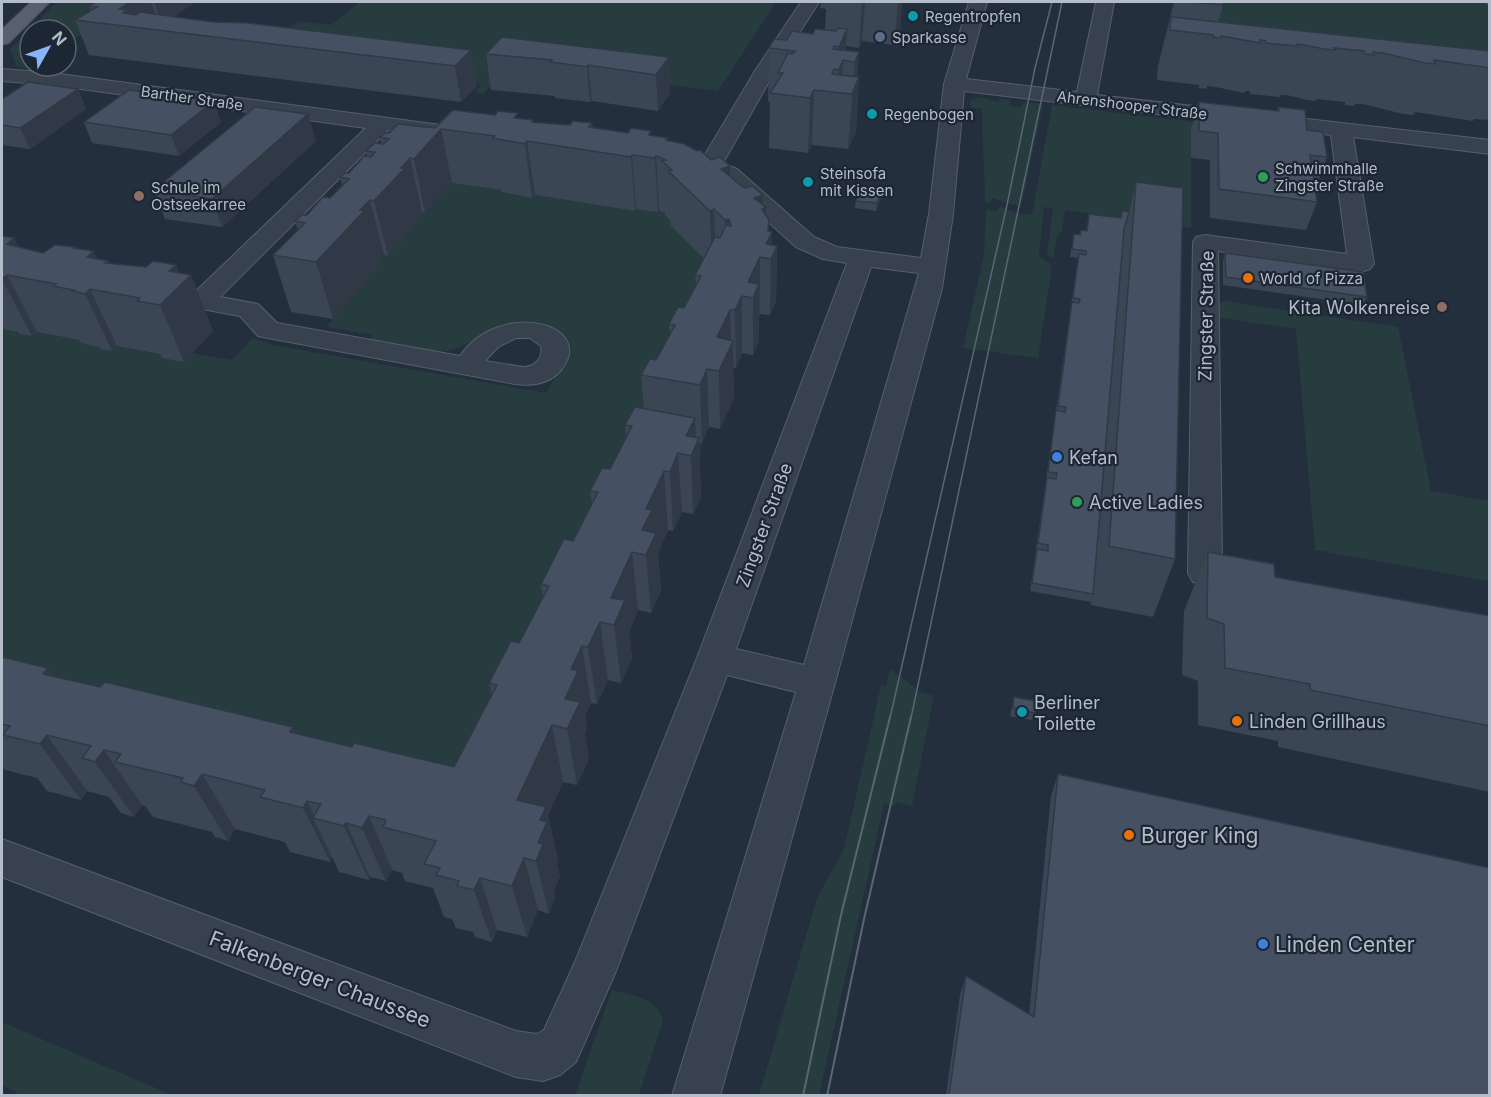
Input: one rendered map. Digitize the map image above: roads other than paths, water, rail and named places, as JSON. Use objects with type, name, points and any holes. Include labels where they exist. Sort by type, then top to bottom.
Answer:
[{"type":"main road","points":[[2,39],[41,2]]},
{"type":"street","points":[[710,166],[765,71],[810,2]]},
{"type":"street","points":[[696,1095],[817,683],[933,267],[943,199],[954,84],[978,2]]},
{"type":"street","points":[[1086,100],[1105,2]]},
{"type":"street","name":"Barther Straße","points":[[2,75],[52,79],[457,134]]},
{"type":"street","name":"Ahrenshooper Straße","points":[[954,84],[1490,147]]},
{"type":"street","points":[[202,300],[382,124]]},
{"type":"street","name":"Zingster Straße","points":[[1263,584],[1205,573],[1205,242],[1361,264],[1341,129]]},
{"type":"street","points":[[666,160],[710,166],[729,174],[805,242],[832,254],[933,267]]},
{"type":"street","name":"Zingster Straße","points":[[594,971],[715,658],[861,259]]},
{"type":"street","points":[[131,288],[249,310],[268,330],[468,365]]},
{"type":"street","points":[[715,658],[817,683]]},
{"type":"street","name":"Falkenberger Chaussee","points":[[2,858],[516,1054],[543,1058],[560,1046],[594,971]]},
{"type":"tram line","points":[[890,718],[1007,205],[1035,68],[1052,2]]},
{"type":"tram line","points":[[911,718],[1062,2]]},
{"type":"tram line","points":[[803,1096],[841,915],[890,717]]},
{"type":"tram line","points":[[827,1096],[864,919],[911,717]]},
{"type":"place","name":"Regentropfen","points":[[913,16]]},
{"type":"place","name":"Sparkasse","points":[[880,37]]},
{"type":"place","name":"Regenbogen","points":[[872,114]]},
{"type":"place","name":"Schwimmhalle Zingster Straße","points":[[1263,177]]},
{"type":"place","name":"Steinsofa mit Kissen","points":[[808,182]]},
{"type":"place","name":"Schule im Ostseekarree","points":[[139,196]]},
{"type":"place","name":"World of Pizza","points":[[1248,278]]},
{"type":"place","name":"Kita Wolkenreise","points":[[1442,307]]},
{"type":"place","name":"Kefan","points":[[1057,457]]},
{"type":"place","name":"Active Ladies","points":[[1077,502]]},
{"type":"place","name":"Berliner Toilette","points":[[1022,712]]},
{"type":"place","name":"Linden Grillhaus","points":[[1237,721]]},
{"type":"place","name":"Burger King","points":[[1129,835]]},
{"type":"place","name":"Linden Center","points":[[1263,944]]}]
